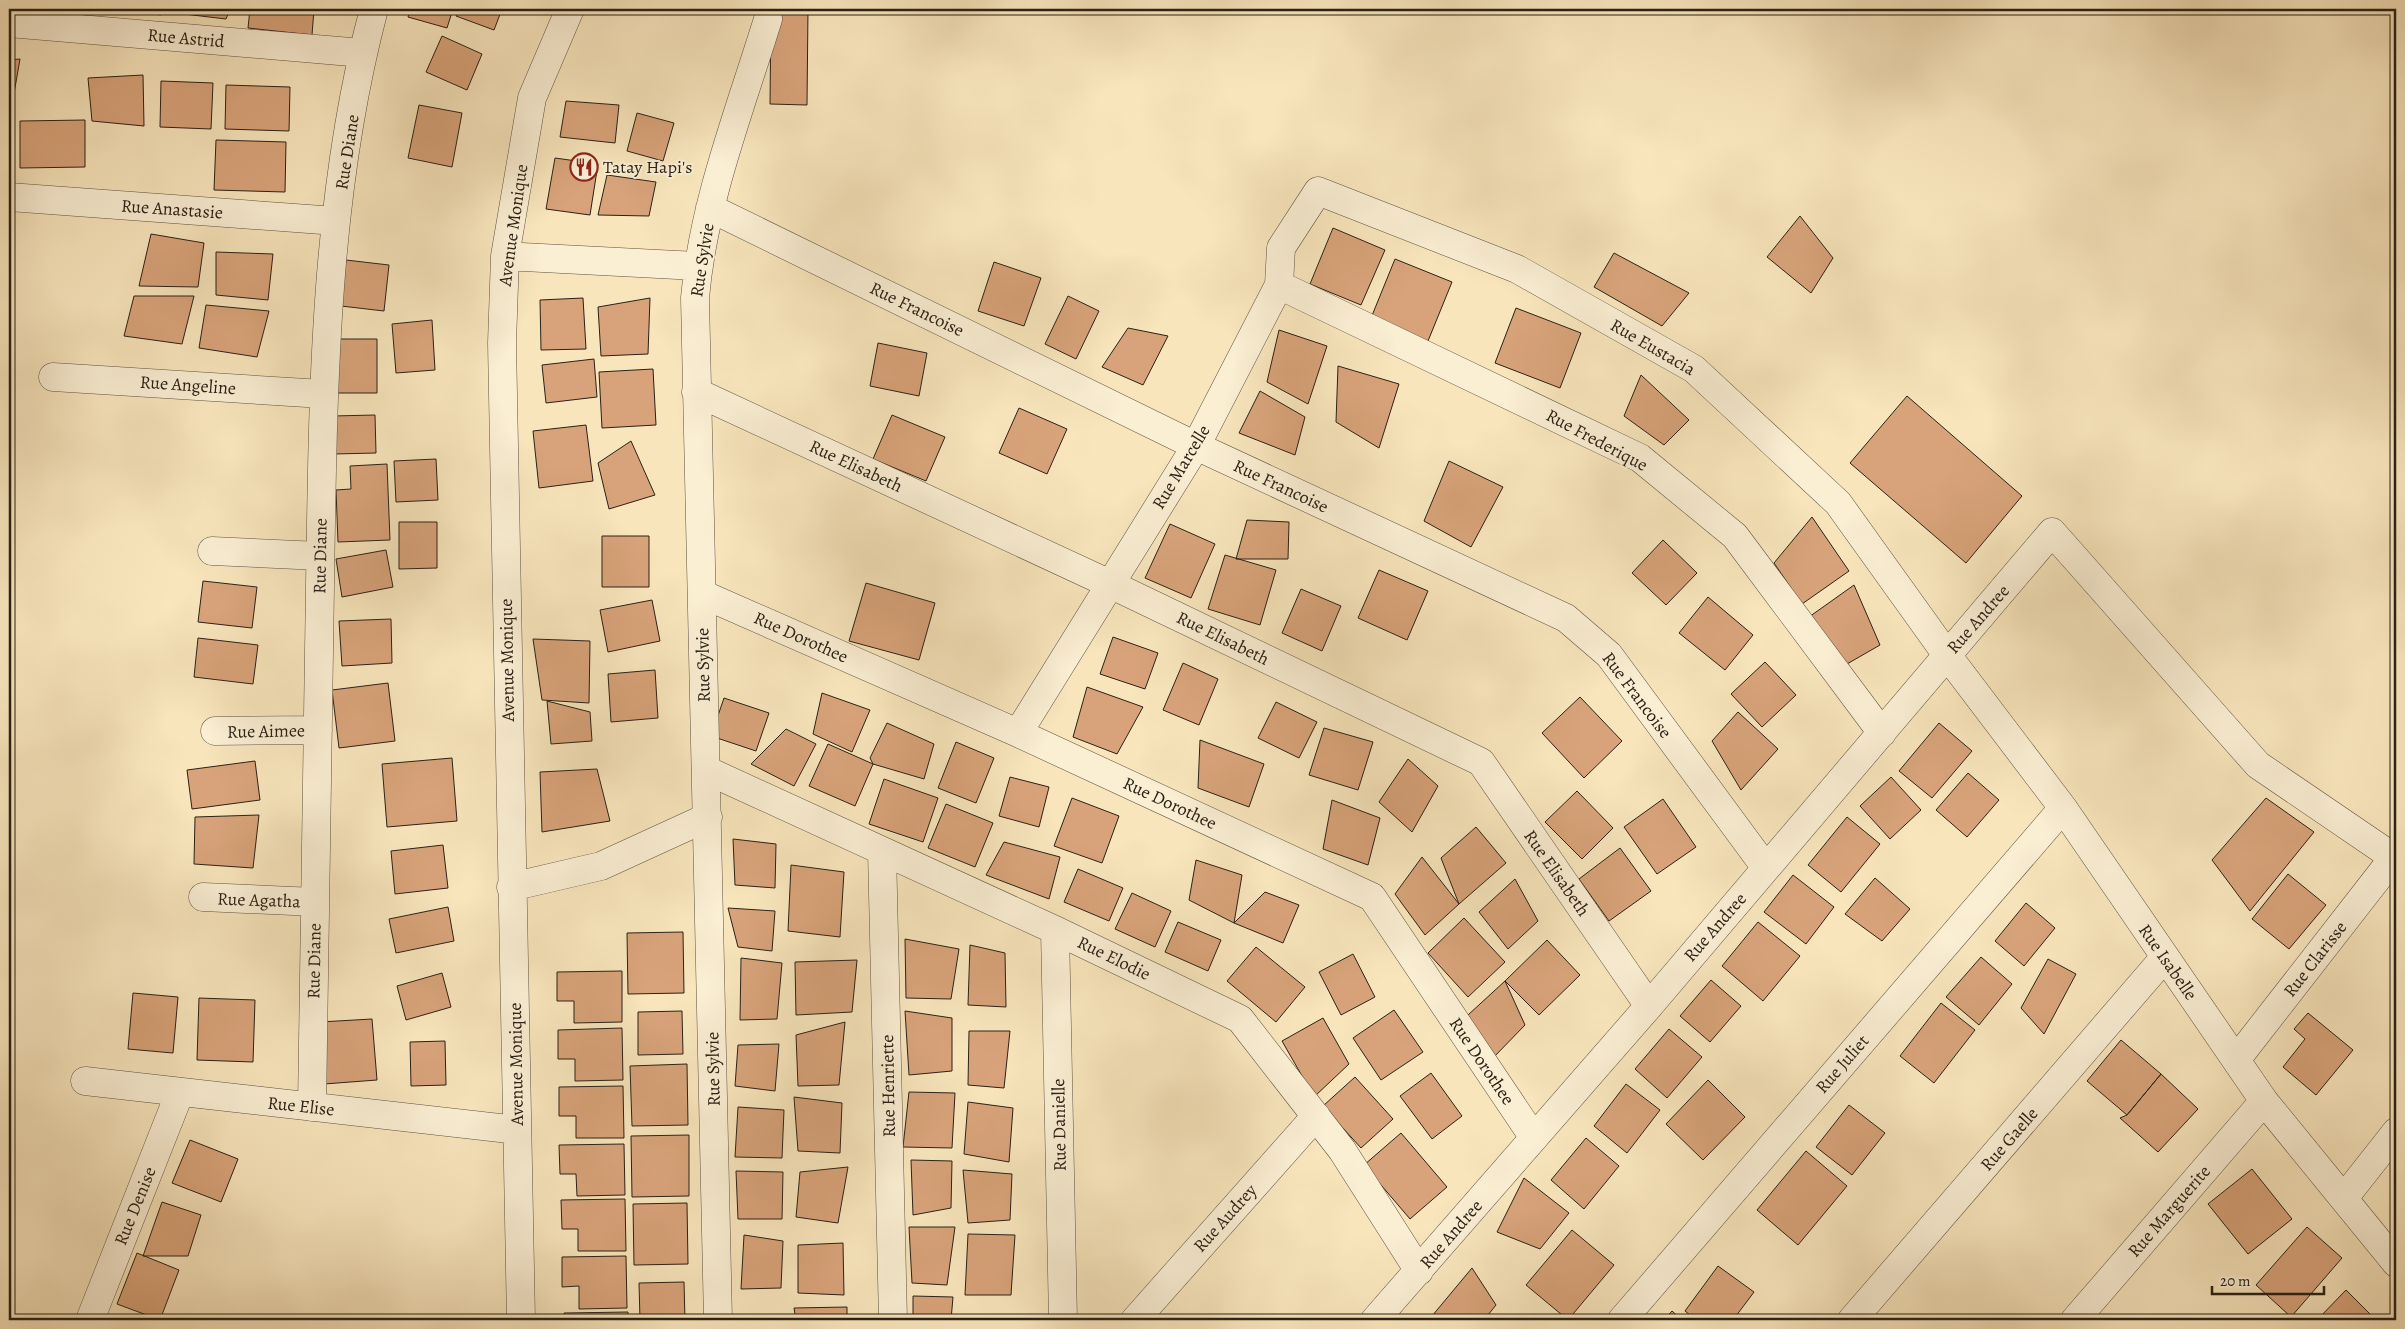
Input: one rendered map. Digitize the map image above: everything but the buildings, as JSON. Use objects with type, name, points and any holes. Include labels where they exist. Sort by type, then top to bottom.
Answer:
[{"type":"street","name":"Rue Diane","points":[[312,1107],[323,394],[336,221],[363,53],[374,9]]},
{"type":"street","name":"Avenue Monique","points":[[521,1320],[511,887],[502,343],[505,256],[532,98],[570,9]]},
{"type":"street","name":"Rue Sylvie","points":[[718,1320],[708,817],[694,298],[697,266],[710,208],[768,19]]},
{"type":"street","name":"Rue Astrid","points":[[9,23],[363,53]]},
{"type":"street","name":"Rue Marcelle","points":[[1018,733],[1196,446],[1279,285],[1281,248],[1318,191]]},
{"type":"street","name":"Rue Eustacia","points":[[1318,191],[1517,269],[1694,369],[1838,503],[1947,655]]},
{"type":"street","name":"Rue Anastasie","points":[[9,197],[336,221]]},
{"type":"street","name":"Rue Francoise","points":[[710,208],[1196,446],[1566,618],[1609,655],[1766,868]]},
{"type":"street","points":[[505,256],[697,266]]},
{"type":"street","name":"Rue Frederique","points":[[1279,285],[1640,458],[1735,536],[1882,733]]},
{"type":"street","name":"Rue Angeline","points":[[53,377],[323,394]]},
{"type":"street","name":"Rue Elisabeth","points":[[696,392],[1110,584],[1481,762],[1649,1006]]},
{"type":"street","name":"Rue Andree","points":[[1375,1320],[1649,1006],[2052,532],[2258,765],[2395,858]]},
{"type":"street","points":[[212,551],[320,556]]},
{"type":"street","name":"Rue Dorothee","points":[[702,594],[1018,733],[1372,897],[1534,1138]]},
{"type":"street","name":"Rue Isabelle","points":[[1947,655],[2062,808],[2264,1101],[2396,1263]]},
{"type":"street","name":"Rue Aimee","points":[[215,731],[318,730]]},
{"type":"street","name":"Rue Elodie","points":[[706,770],[1055,930],[1240,1019],[1342,1150],[1419,1271]]},
{"type":"street","name":"Rue Juliet","points":[[1622,1320],[2062,808]]},
{"type":"street","points":[[511,887],[601,866],[708,817]]},
{"type":"street","name":"Rue Henriette","points":[[882,851],[893,1320]]},
{"type":"street","name":"Rue Clarisse","points":[[2236,1060],[2395,858]]},
{"type":"street","name":"Rue Agatha","points":[[203,897],[315,902]]},
{"type":"street","name":"Rue Danielle","points":[[1055,930],[1062,1320]]},
{"type":"street","name":"Rue Gaelle","points":[[1852,1320],[2165,958]]},
{"type":"street","name":"Rue Elise","points":[[85,1081],[517,1130]]},
{"type":"street","name":"Rue Denise","points":[[90,1320],[180,1092]]},
{"type":"street","name":"Rue Marguerite","points":[[2075,1320],[2264,1101]]},
{"type":"street","name":"Rue Audrey","points":[[1135,1320],[1316,1116]]},
{"type":"street","points":[[2344,1198],[2396,1132]]},
{"type":"place","name":"Tatay Hapi's","points":[[584,167]]}]
